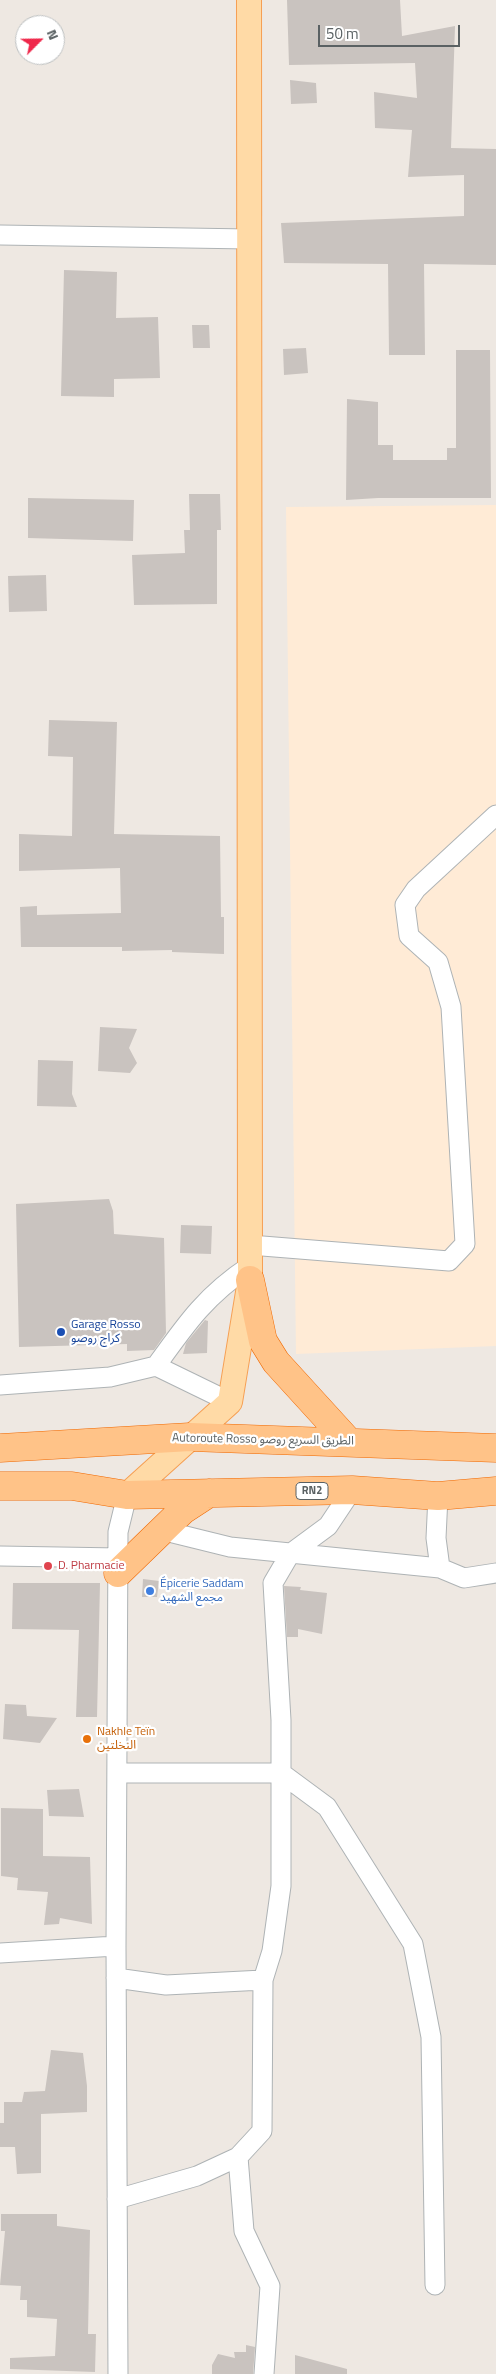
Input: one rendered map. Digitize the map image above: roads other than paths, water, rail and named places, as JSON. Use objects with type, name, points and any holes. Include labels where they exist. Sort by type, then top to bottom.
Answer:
[{"type":"highway","points":[[250,1264],[263,1341],[276,1362],[348,1442]]},
{"type":"highway","name":"Autoroute Rosso الطريق السريع روصو","points":[[0,1448],[190,1437],[496,1448]]},
{"type":"highway","name":"RN2","points":[[0,1486],[72,1486],[127,1494],[352,1490],[438,1496],[496,1491]]},
{"type":"highway","points":[[118,1565],[183,1510],[209,1493]]},
{"type":"main road","points":[[127,1494],[230,1402],[250,1264],[249,0]]},
{"type":"street","points":[[0,235],[249,239]]},
{"type":"street","points":[[156,1366],[195,1312],[227,1281],[250,1264],[448,1261],[465,1244],[451,1007],[438,962],[409,936],[405,905],[416,889],[496,815]]},
{"type":"street","points":[[0,1385],[110,1377],[156,1366],[230,1402]]},
{"type":"street","points":[[117,2199],[197,2176],[238,2157],[262,2131],[263,1980],[272,1951],[281,1886],[281,1720],[273,1583],[290,1554],[328,1526],[352,1490]]},
{"type":"street","points":[[118,2374],[116,1946],[118,1532],[127,1494]]},
{"type":"street","points":[[438,1496],[436,1538],[440,1568]]},
{"type":"street","points":[[161,1530],[230,1547],[440,1568],[464,1578],[496,1573]]},
{"type":"street","points":[[0,1556],[118,1565]]},
{"type":"street","points":[[117,1774],[281,1773],[327,1807],[413,1944],[431,2037],[435,2285]]},
{"type":"street","points":[[0,1953],[116,1946]]},
{"type":"street","points":[[116,1978],[166,1985],[263,1980]]},
{"type":"street","points":[[238,2157],[244,2231],[270,2286],[264,2374]]},
{"type":"place","name":"Garage Rosso كراج روصو","points":[[61,1332]]},
{"type":"place","name":"D. Pharmacie","points":[[48,1566]]},
{"type":"place","name":"Épicerie Saddam مجمع الشهيد","points":[[150,1591]]},
{"type":"place","name":"Nakhle Teïn النخلتين","points":[[87,1739]]}]
